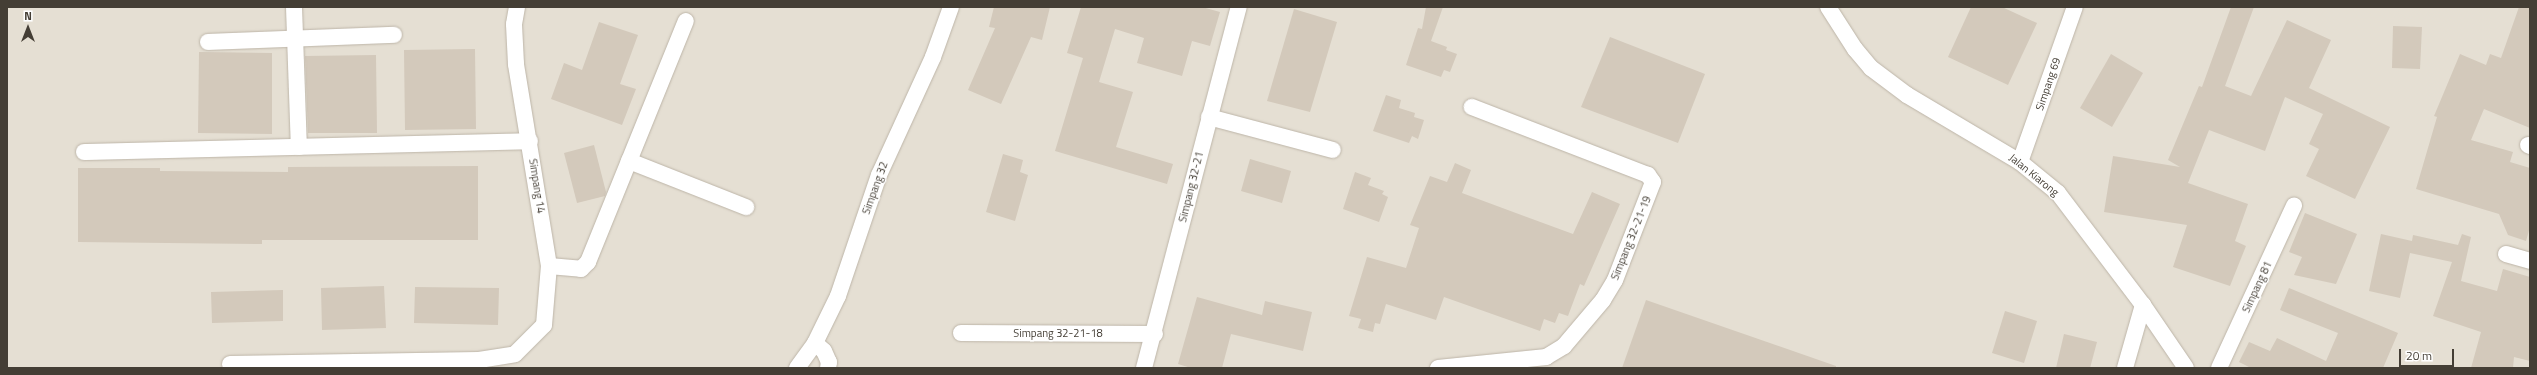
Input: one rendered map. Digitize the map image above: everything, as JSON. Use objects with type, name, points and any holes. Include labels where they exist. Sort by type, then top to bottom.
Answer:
[{"type":"street","points":[[294,7],[299,147]]},
{"type":"street","name":"Simpang 14","points":[[230,364],[479,360],[515,354],[544,325],[549,266],[530,141],[516,64],[514,24],[517,7]]},
{"type":"street","name":"Simpang 32","points":[[797,368],[815,343],[838,296],[879,175],[933,57],[951,7]]},
{"type":"street","name":"Simpang 32-21","points":[[1144,368],[1155,334],[1209,117],[1239,7]]},
{"type":"street","name":"Jalan Kiarong","points":[[1828,7],[1855,49],[1871,68],[1907,96],[2020,162],[2058,193],[2143,305],[2186,368]]},
{"type":"street","name":"Simpang 69","points":[[2020,162],[2075,7]]},
{"type":"street","points":[[549,266],[581,269],[588,262],[686,21]]},
{"type":"street","points":[[208,42],[394,35]]},
{"type":"street","name":"Simpang 32-21-19","points":[[1438,368],[1546,357],[1564,346],[1603,300],[1615,280],[1653,182],[1648,175],[1472,107]]},
{"type":"street","points":[[1209,117],[1333,150]]},
{"type":"street","points":[[84,152],[530,141]]},
{"type":"street","points":[[629,161],[746,207]]},
{"type":"street","name":"Simpang 81","points":[[2219,368],[2294,206]]},
{"type":"street","points":[[2506,254],[2530,261]]},
{"type":"street","points":[[2125,368],[2143,305]]},
{"type":"street","name":"Simpang 32-21-18","points":[[961,333],[1155,334]]},
{"type":"street","points":[[815,343],[824,351],[829,362],[828,368]]},
{"type":"shaded area","points":[[7,7],[2530,7],[2530,368],[7,368]]},
{"type":"building","points":[[994,7],[1050,7],[1042,40],[1031,37],[1001,104],[968,90],[995,28],[989,27]]},
{"type":"building","points":[[1081,7],[1202,7],[1220,12],[1210,46],[1192,41],[1182,76],[1137,63],[1144,38],[1115,29],[1099,82],[1133,92],[1116,147],[1173,164],[1167,184],[1055,151],[1083,58],[1067,53]]},
{"type":"building","points":[[1426,7],[1443,7],[1431,41],[1447,47],[1446,50],[1457,54],[1450,72],[1444,70],[1441,77],[1406,65],[1418,28],[1422,29]]},
{"type":"building","points":[[1971,7],[2002,7],[2037,23],[2008,85],[1948,57]]},
{"type":"building","points":[[2231,7],[2254,7],[2225,86],[2251,96],[2287,20],[2331,40],[2309,88],[2390,127],[2355,199],[2306,176],[2319,149],[2309,144],[2323,114],[2285,97],[2265,151],[2209,130],[2188,183],[2248,204],[2235,241],[2246,246],[2230,286],[2173,267],[2187,225],[2104,212],[2113,156],[2180,167],[2168,160],[2199,86],[2202,87]]},
{"type":"building","points":[[2519,7],[2530,7],[2530,128],[2484,109],[2471,140],[2513,152],[2510,162],[2530,168],[2530,227],[2526,241],[2508,235],[2499,214],[2416,189],[2437,117],[2434,116],[2460,54],[2486,65],[2490,54],[2501,58]]},
{"type":"building","points":[[1294,9],[1337,22],[1310,112],[1267,101]]},
{"type":"building","points":[[599,22],[638,35],[620,84],[636,89],[622,125],[551,99],[564,63],[582,70]]},
{"type":"building","points":[[2393,26],[2422,27],[2420,69],[2392,68]]},
{"type":"building","points":[[1610,37],[1705,74],[1678,143],[1581,107]]},
{"type":"building","points":[[475,49],[476,129],[405,130],[404,50]]},
{"type":"building","points":[[199,52],[272,53],[272,134],[198,133]]},
{"type":"building","points":[[2111,54],[2143,73],[2112,127],[2080,108]]},
{"type":"building","points":[[376,55],[377,133],[308,133],[305,56]]},
{"type":"building","points":[[1386,95],[1401,100],[1399,108],[1415,113],[1414,117],[1424,120],[1418,139],[1412,136],[1409,143],[1373,131]]},
{"type":"building","points":[[594,145],[606,192],[605,196],[577,203],[564,153]]},
{"type":"building","points":[[1003,154],[1023,160],[1020,172],[1028,175],[1015,221],[986,212]]},
{"type":"building","points":[[1250,159],[1291,171],[1282,203],[1241,191]]},
{"type":"building","points":[[1455,163],[1471,170],[1462,193],[1573,234],[1592,192],[1620,204],[1584,286],[1580,284],[1568,316],[1559,313],[1555,323],[1544,319],[1540,331],[1444,297],[1436,320],[1386,304],[1380,324],[1375,323],[1373,332],[1358,328],[1361,319],[1349,316],[1367,257],[1406,268],[1419,228],[1410,225],[1430,176],[1447,182]]},
{"type":"building","points":[[478,166],[478,240],[262,240],[262,244],[78,242],[78,168],[160,168],[160,171],[288,172],[288,167]]},
{"type":"building","points":[[1355,172],[1371,178],[1368,185],[1384,191],[1382,194],[1388,197],[1379,222],[1343,209]]},
{"type":"building","points":[[2305,213],[2357,234],[2336,284],[2294,275],[2302,257],[2289,252]]},
{"type":"building","points":[[2381,234],[2412,241],[2413,235],[2458,245],[2462,234],[2471,237],[2461,281],[2497,291],[2503,269],[2530,277],[2530,361],[2514,357],[2513,368],[2471,368],[2481,332],[2433,316],[2452,262],[2410,253],[2400,298],[2369,291]]},
{"type":"building","points":[[384,286],[386,328],[322,330],[321,288]]},
{"type":"building","points":[[415,287],[499,288],[498,325],[414,323]]},
{"type":"building","points":[[2289,288],[2398,333],[2383,368],[2251,368],[2239,362],[2249,342],[2270,351],[2277,338],[2326,361],[2338,333],[2280,310]]},
{"type":"building","points":[[283,290],[283,321],[212,323],[211,292]]},
{"type":"building","points":[[1197,297],[1262,315],[1265,301],[1312,312],[1303,351],[1231,334],[1222,368],[1191,368],[1178,364]]},
{"type":"building","points":[[1646,300],[1836,366],[1836,368],[1622,368]]},
{"type":"building","points":[[2005,311],[2037,321],[2024,363],[1992,353]]},
{"type":"building","points":[[2064,334],[2097,342],[2090,368],[2056,368]]}]
